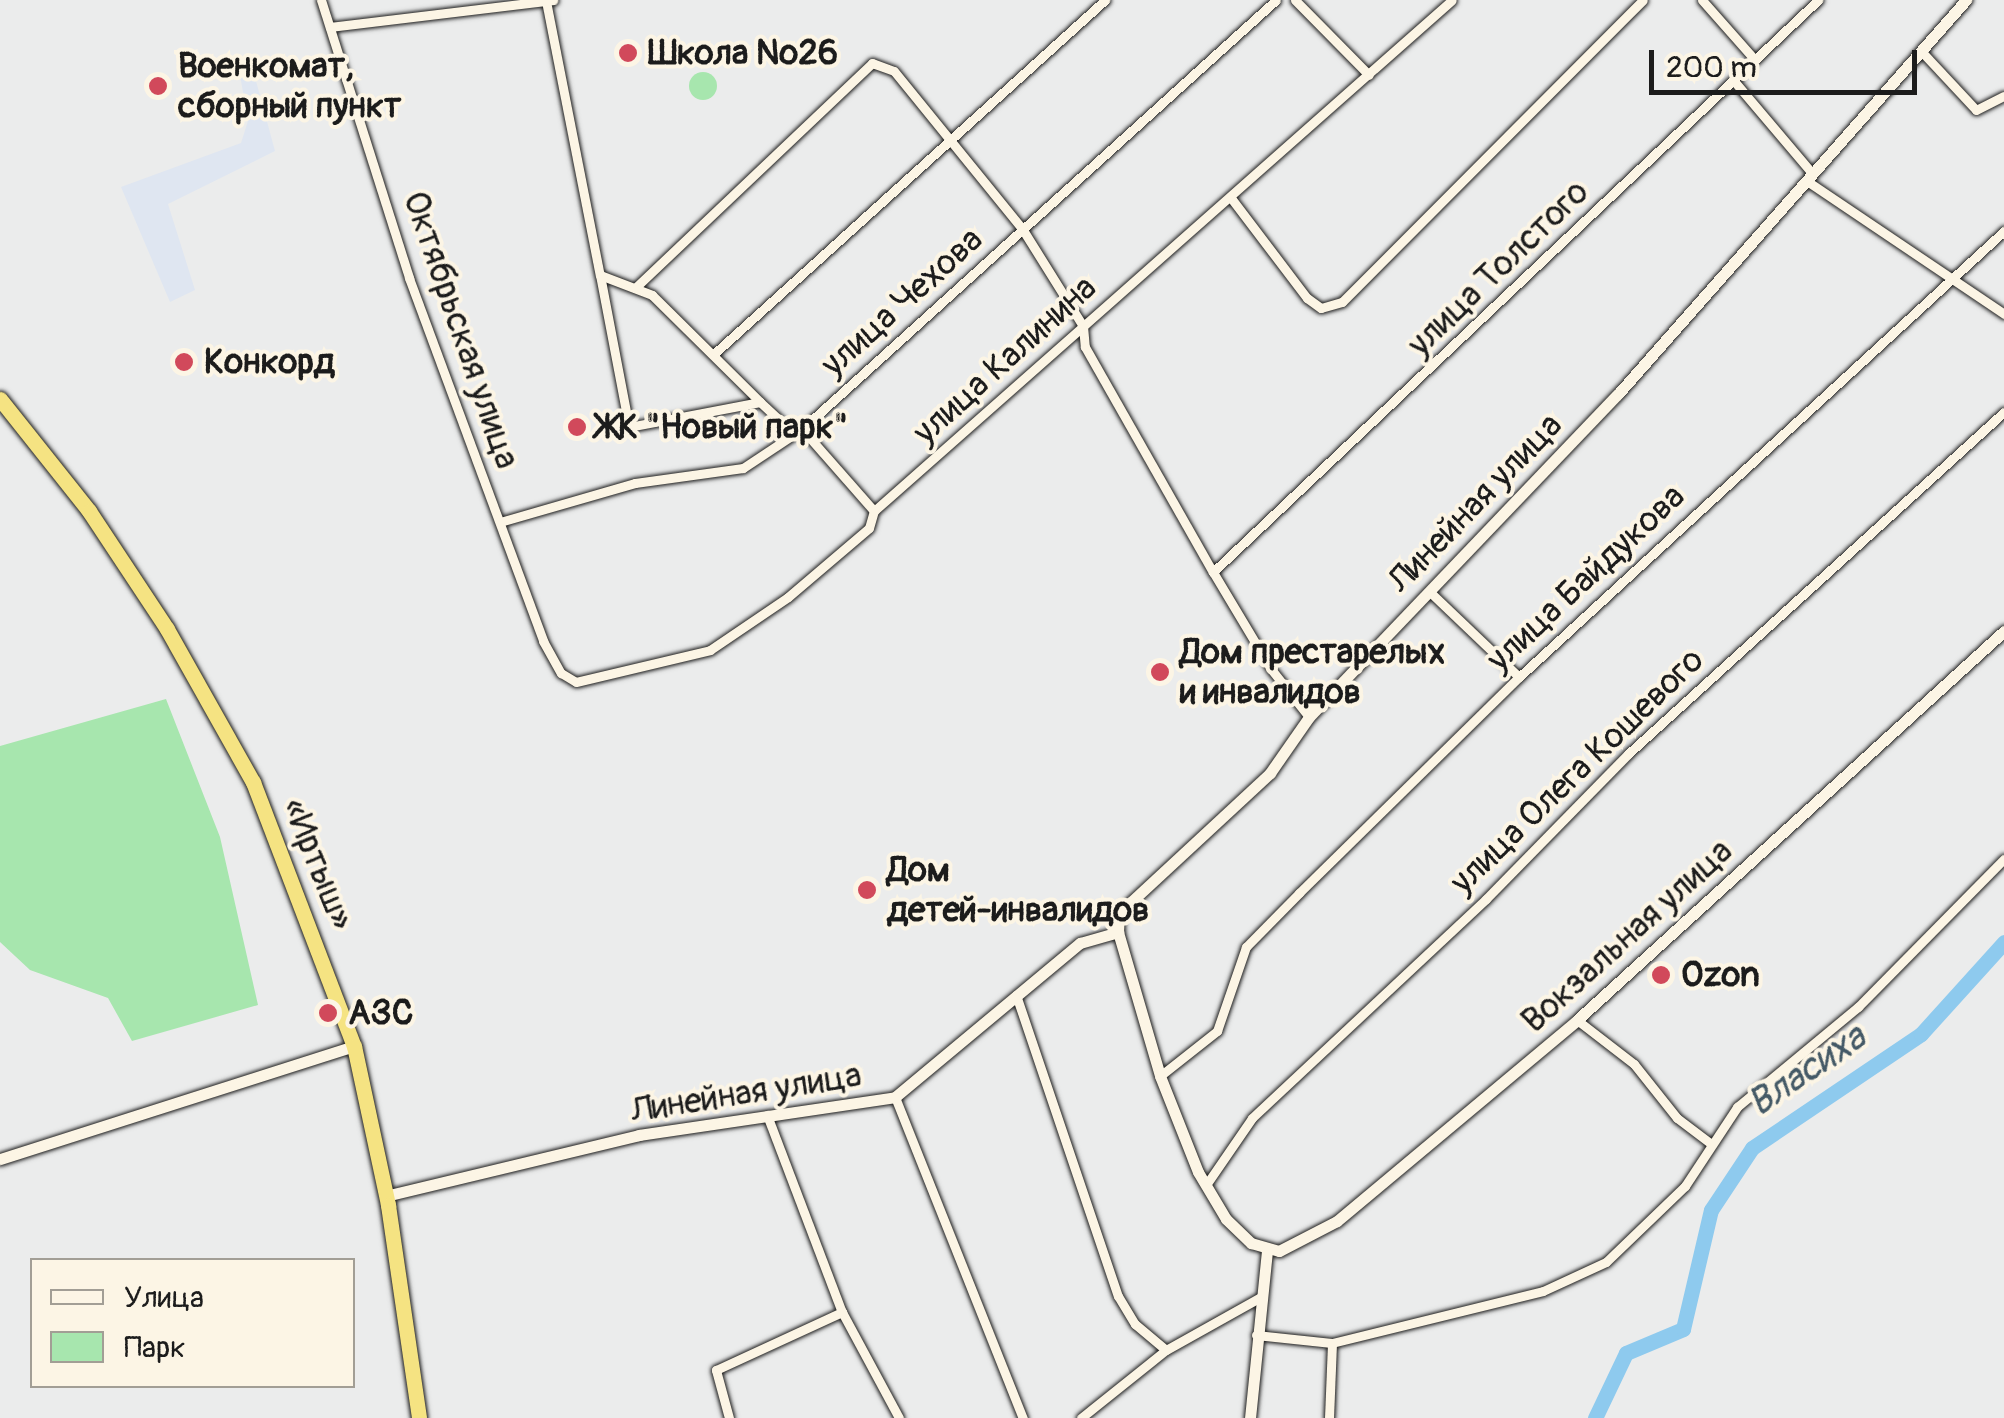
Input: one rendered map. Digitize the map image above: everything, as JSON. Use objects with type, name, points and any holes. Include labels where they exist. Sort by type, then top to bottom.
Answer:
[{"type":"highway","name":"«Иртыш»","points":[[0,400],[89,511],[221,718],[253,782],[354,1046],[385,1196],[418,1418]]},
{"type":"street","name":"Октябрьская улица","points":[[321,0],[415,294],[561,673]]},
{"type":"street","points":[[330,27],[554,0]]},
{"type":"street","points":[[716,352],[1104,0]]},
{"type":"street","name":"улица Чехова","points":[[500,522],[635,483],[743,468],[802,428],[1276,0]]},
{"type":"street","points":[[1295,0],[1369,75]]},
{"type":"street","name":"улица Калинина","points":[[561,673],[576,682],[597,681],[710,650],[830,561],[868,528],[874,511],[1452,0]]},
{"type":"street","points":[[1231,198],[1307,298],[1321,308],[1342,302],[1643,0]]},
{"type":"street","name":"улица Толстого","points":[[1213,572],[1818,0]]},
{"type":"street","name":"Линейная улица","points":[[385,1196],[639,1135],[895,1097],[1080,943],[1118,932],[1119,913],[1270,773],[1309,717],[1618,394],[1966,0]]},
{"type":"street","points":[[546,1],[629,426],[760,402]]},
{"type":"street","points":[[1708,2],[1755,60]]},
{"type":"street","points":[[1922,52],[1976,110],[2004,96]]},
{"type":"street","points":[[635,288],[872,64],[894,71],[1023,230],[1084,326],[1085,347],[1213,572],[1271,669],[1309,717]]},
{"type":"street","points":[[1734,80],[1810,178],[2004,314]]},
{"type":"street","name":"улица Байдукова","points":[[1160,1076],[1217,1032],[1246,947],[1519,677],[2004,231]]},
{"type":"street","points":[[600,275],[652,294],[716,352],[786,426],[802,428],[874,511]]},
{"type":"street","name":"улица Олега Кошевого","points":[[1206,1185],[1252,1118],[1486,899],[1628,754],[2004,412]]},
{"type":"street","points":[[1429,591],[1519,677]]},
{"type":"street","name":"Вокзальная улица","points":[[1267,1250],[1311,1239],[1337,1221],[1577,1020],[2004,631]]},
{"type":"street","points":[[1256,1335],[1332,1343],[1581,1278],[1685,1186],[1737,1107],[1858,1007],[2004,859]]},
{"type":"street","points":[[1118,932],[1160,1076],[1206,1185],[1226,1220],[1267,1250],[1259,1298],[1250,1418]]},
{"type":"street","points":[[1016,995],[1118,1296],[1135,1324],[1166,1350]]},
{"type":"street","points":[[1577,1020],[1634,1064],[1677,1118],[1710,1144]]},
{"type":"street","points":[[0,1159],[354,1046]]},
{"type":"street","points":[[895,1097],[1023,1418]]},
{"type":"street","points":[[767,1114],[842,1312],[898,1418]]},
{"type":"street","points":[[1082,1418],[1166,1350],[1259,1298]]},
{"type":"street","points":[[729,1418],[716,1370],[842,1312]]},
{"type":"street","points":[[1329,1418],[1332,1343]]},
{"type":"shaded area","points":[[253,70],[275,151],[168,204],[195,290],[170,302],[121,187],[241,143],[248,121],[240,75]]},
{"type":"green space","points":[[703,72],[713,76],[717,86],[713,96],[703,100],[693,96],[689,86],[693,76]]},
{"type":"green space","points":[[166,699],[220,837],[258,1005],[132,1041],[108,998],[30,970],[0,942],[0,746]]},
{"type":"waterway","name":"Власиха","points":[[1595,1418],[1626,1353],[1683,1329],[1711,1210],[1752,1148],[1921,1034],[2004,942]]},
{"type":"place","name":"Школа №26","points":[[628,53]]},
{"type":"place","name":"Военкомат, сборный пункт","points":[[158,86]]},
{"type":"place","name":"Конкорд","points":[[184,362]]},
{"type":"place","name":"ЖК \"Новый парк\"","points":[[577,427]]},
{"type":"place","name":"Дом престарелых и инвалидов","points":[[1160,672]]},
{"type":"place","name":"Дом детей-инвалидов","points":[[867,890]]},
{"type":"place","name":"Ozon","points":[[1661,975]]},
{"type":"place","name":"АЗС","points":[[328,1013]]}]
